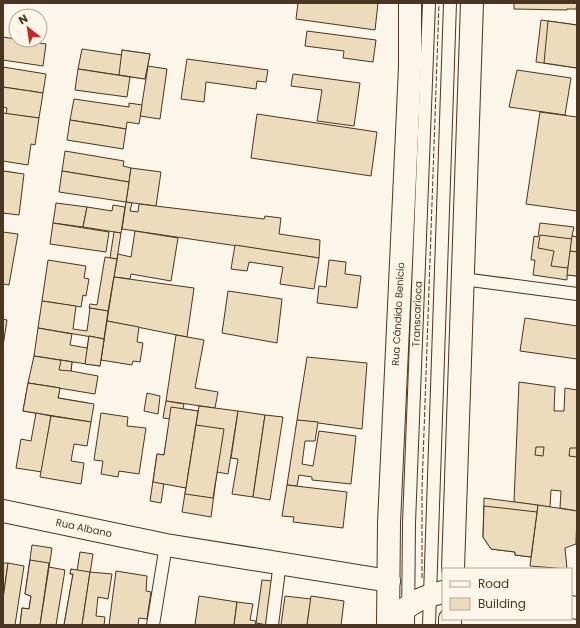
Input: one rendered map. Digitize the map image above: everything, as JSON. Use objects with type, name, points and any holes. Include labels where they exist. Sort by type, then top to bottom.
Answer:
[{"type":"main road","name":"Rua Cândido Benício","points":[[389,625],[388,523],[410,67],[410,3]]},
{"type":"main road","points":[[453,568],[472,3]]},
{"type":"main road","name":"Rua Albano","points":[[3,510],[166,545],[280,562],[389,581]]},
{"type":"main road","points":[[389,625],[398,613],[409,615],[436,594]]},
{"type":"lane","name":"Transcarioca","points":[[409,615],[409,523],[429,3]]},
{"type":"lane","points":[[430,625],[436,594],[450,3]]},
{"type":"lane","points":[[463,279],[577,294]]},
{"type":"lane","points":[[153,625],[166,545]]},
{"type":"lane","points":[[272,625],[280,562]]},
{"type":"building","points":[[298,3],[378,3],[375,30],[296,19]]},
{"type":"building","points":[[514,3],[577,3],[576,9],[567,10],[514,9]]},
{"type":"building","points":[[541,20],[577,25],[577,68],[536,62]]},
{"type":"building","points":[[548,21],[577,25],[577,68],[544,63]]},
{"type":"building","points":[[307,31],[376,40],[373,62],[343,58],[344,51],[305,46]]},
{"type":"building","points":[[3,37],[8,38],[8,48],[45,48],[43,66],[3,60]]},
{"type":"building","points":[[82,49],[122,55],[122,50],[150,54],[145,79],[78,69]]},
{"type":"building","points":[[122,50],[150,54],[145,79],[119,75]]},
{"type":"building","points":[[187,59],[268,70],[266,82],[257,81],[256,89],[206,82],[204,102],[181,99]]},
{"type":"building","points":[[148,66],[167,69],[160,119],[140,116]]},
{"type":"building","points":[[3,67],[46,74],[43,93],[3,87]]},
{"type":"building","points":[[78,69],[130,77],[127,97],[75,90]]},
{"type":"building","points":[[517,70],[571,78],[565,115],[509,107]]},
{"type":"building","points":[[293,74],[360,83],[354,126],[317,121],[322,90],[291,86]]},
{"type":"building","points":[[3,87],[43,93],[39,118],[6,114],[7,108],[3,107]]},
{"type":"building","points":[[74,99],[129,107],[129,103],[142,105],[139,124],[127,122],[126,129],[70,120]]},
{"type":"building","points":[[540,112],[577,117],[577,211],[526,204]]},
{"type":"building","points":[[3,113],[39,118],[35,145],[31,144],[28,165],[3,161]]},
{"type":"building","points":[[257,114],[377,132],[371,176],[251,158]]},
{"type":"building","points":[[70,120],[126,129],[123,149],[67,140]]},
{"type":"building","points":[[65,151],[124,161],[123,166],[131,168],[129,182],[62,171]]},
{"type":"building","points":[[131,168],[161,172],[156,206],[126,202]]},
{"type":"building","points":[[3,171],[16,173],[13,194],[10,194],[7,213],[3,213]]},
{"type":"building","points":[[3,171],[24,174],[19,215],[3,213]]},
{"type":"building","points":[[62,171],[129,182],[126,202],[59,192]]},
{"type":"building","points":[[126,202],[132,203],[130,211],[138,212],[139,204],[264,219],[265,216],[281,218],[279,234],[320,240],[319,258],[122,229]]},
{"type":"building","points":[[56,203],[87,207],[83,227],[53,223]]},
{"type":"building","points":[[113,205],[125,207],[121,233],[83,227],[87,207],[112,211]]},
{"type":"building","points":[[53,223],[109,232],[106,252],[50,244]]},
{"type":"building","points":[[540,223],[574,227],[572,236],[577,237],[577,276],[567,275],[567,280],[533,275],[535,260],[531,260],[534,236],[538,237]]},
{"type":"building","points":[[135,231],[178,238],[171,281],[131,274],[130,279],[114,277],[118,254],[131,257]]},
{"type":"building","points":[[3,232],[18,234],[9,285],[3,284]]},
{"type":"building","points":[[114,232],[121,233],[117,259],[110,258]]},
{"type":"building","points":[[540,235],[572,239],[568,268],[551,266],[554,251],[538,248]]},
{"type":"building","points":[[572,236],[577,237],[577,252],[570,251]]},
{"type":"building","points":[[235,245],[319,258],[314,289],[280,284],[283,267],[249,262],[247,271],[231,269]]},
{"type":"building","points":[[570,251],[577,252],[577,276],[567,275]]},
{"type":"building","points":[[105,257],[117,259],[108,311],[89,308],[90,304],[97,305]]},
{"type":"building","points":[[48,260],[86,266],[84,278],[89,279],[86,296],[83,295],[81,307],[42,301]]},
{"type":"building","points":[[329,260],[346,262],[345,274],[361,276],[357,308],[317,303],[319,286],[326,287]]},
{"type":"building","points":[[114,277],[194,288],[187,337],[107,321]]},
{"type":"building","points":[[228,291],[282,299],[277,343],[222,333]]},
{"type":"building","points":[[42,301],[76,306],[73,329],[87,331],[90,308],[108,311],[104,339],[38,328]]},
{"type":"building","points":[[525,318],[577,326],[577,359],[520,351]]},
{"type":"building","points":[[3,319],[7,320],[3,346]]},
{"type":"building","points":[[107,321],[139,327],[137,342],[143,343],[140,362],[133,361],[132,365],[101,360]]},
{"type":"building","points":[[38,328],[72,334],[70,345],[87,348],[89,336],[104,339],[100,366],[34,356]]},
{"type":"building","points":[[176,335],[204,340],[195,388],[218,392],[215,408],[166,401]]},
{"type":"building","points":[[89,336],[104,339],[100,366],[85,364]]},
{"type":"building","points":[[34,356],[72,362],[71,371],[98,376],[95,394],[28,383]]},
{"type":"building","points":[[307,357],[367,363],[362,429],[297,420]]},
{"type":"building","points":[[61,360],[72,362],[71,371],[59,370]]},
{"type":"building","points":[[519,382],[555,387],[554,411],[564,411],[565,388],[577,390],[577,511],[560,508],[561,491],[551,490],[550,507],[514,502]]},
{"type":"building","points":[[28,383],[60,388],[58,398],[88,403],[85,421],[23,411]]},
{"type":"building","points":[[28,383],[60,388],[58,398],[94,404],[91,422],[23,411]]},
{"type":"building","points":[[147,393],[160,396],[158,414],[144,411]]},
{"type":"building","points":[[166,401],[184,404],[183,409],[198,411],[186,488],[164,483],[161,503],[150,501],[157,454],[164,455],[170,419],[163,418]]},
{"type":"building","points":[[199,406],[238,411],[228,474],[217,472],[211,517],[182,512]]},
{"type":"building","points":[[171,407],[198,411],[186,488],[153,482],[157,454],[164,455]]},
{"type":"building","points":[[238,411],[265,415],[253,497],[232,494],[238,459],[231,458]]},
{"type":"building","points":[[36,413],[51,416],[42,472],[16,468],[21,439],[31,441]]},
{"type":"building","points":[[101,413],[128,417],[127,426],[146,428],[139,474],[119,471],[118,477],[101,474],[103,461],[94,460]]},
{"type":"building","points":[[265,415],[283,417],[270,500],[253,497]]},
{"type":"building","points":[[51,416],[91,422],[87,446],[74,444],[71,461],[84,463],[81,484],[40,477]]},
{"type":"building","points":[[297,420],[318,422],[315,441],[305,441],[302,464],[313,466],[319,431],[356,436],[351,484],[312,480],[312,477],[299,475],[297,486],[287,485]]},
{"type":"building","points":[[196,425],[224,429],[213,498],[185,494]]},
{"type":"building","points":[[536,447],[544,447],[543,456],[535,455]]},
{"type":"building","points":[[570,448],[577,448],[577,457],[569,456]]},
{"type":"building","points":[[287,485],[347,492],[343,528],[293,522],[294,517],[282,516]]},
{"type":"building","points":[[484,498],[538,505],[531,557],[515,555],[515,552],[491,549],[483,537]]},
{"type":"building","points":[[538,505],[577,511],[576,544],[565,548],[567,568],[530,566]]},
{"type":"building","points":[[484,506],[537,512],[531,557],[515,555],[515,552],[491,549],[483,537]]},
{"type":"building","points":[[32,545],[52,548],[40,625],[20,625],[22,608],[29,609],[31,596],[25,594]]},
{"type":"building","points":[[80,552],[93,554],[82,625],[64,625],[73,574],[70,574],[71,569],[77,571]]},
{"type":"building","points":[[30,560],[49,563],[40,625],[20,625],[22,608],[29,609],[31,596],[25,594]]},
{"type":"building","points":[[3,563],[8,563],[3,599]]},
{"type":"building","points":[[8,563],[24,566],[15,625],[3,625],[3,599]]},
{"type":"building","points":[[49,567],[65,570],[56,625],[40,625]]},
{"type":"building","points":[[71,569],[90,572],[82,625],[64,625],[73,574],[70,574]]},
{"type":"building","points":[[116,571],[147,576],[146,591],[151,592],[147,619],[139,618],[138,625],[109,625]]},
{"type":"building","points":[[90,572],[112,574],[108,599],[98,597],[96,616],[105,617],[104,625],[82,625]]},
{"type":"building","points":[[262,580],[273,581],[267,625],[256,623]]},
{"type":"building","points":[[199,596],[237,602],[234,625],[195,625]]},
{"type":"building","points":[[285,596],[311,599],[307,625],[281,625]]},
{"type":"building","points":[[311,596],[344,601],[341,625],[307,625]]},
{"type":"building","points":[[237,602],[253,604],[250,620],[256,621],[255,625],[234,625]]},
{"type":"fence","points":[[422,578],[422,489],[439,3]]}]
